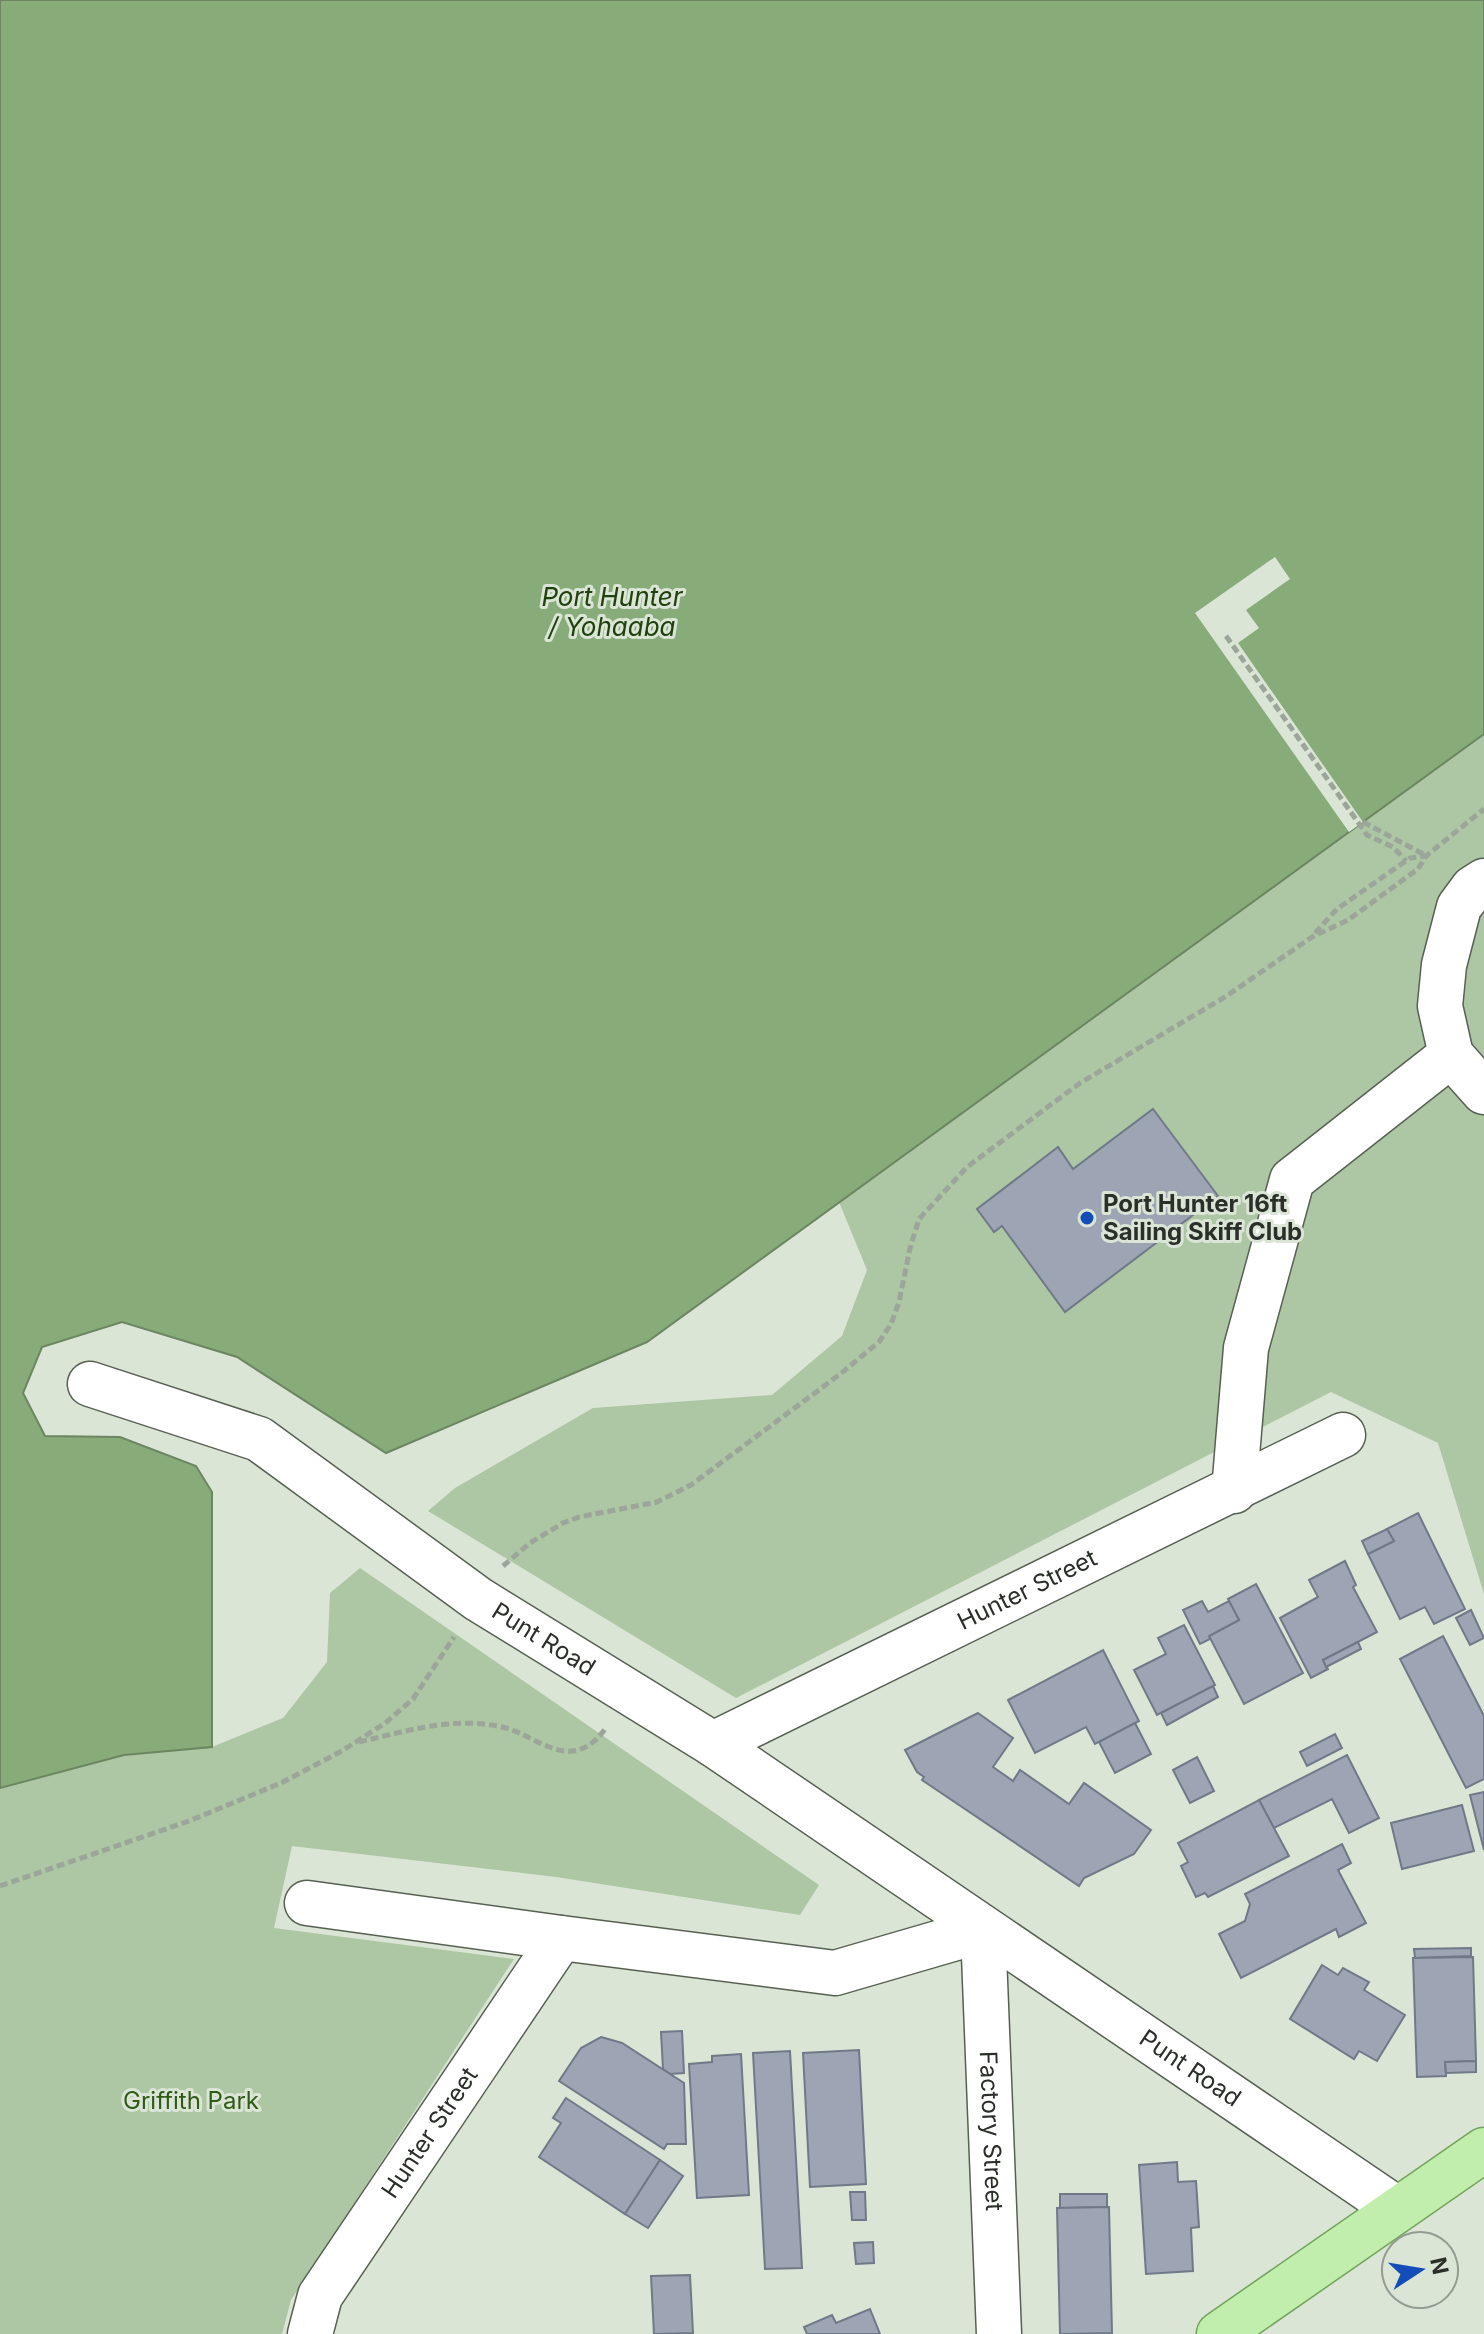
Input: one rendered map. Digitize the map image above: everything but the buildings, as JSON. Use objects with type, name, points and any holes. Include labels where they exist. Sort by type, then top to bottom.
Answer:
[{"type":"main road","points":[[1219,2334],[1484,2150]]},
{"type":"street","points":[[1484,881],[1473,888],[1459,907],[1444,965],[1440,1006],[1451,1055],[1484,1092]]},
{"type":"street","points":[[1234,1491],[1246,1348],[1292,1180],[1451,1055]]},
{"type":"street","name":"Punt Road","points":[[90,1384],[259,1439],[478,1599],[713,1744],[1397,2209]]},
{"type":"street","name":"Hunter Street","points":[[713,1744],[1343,1435]]},
{"type":"street","points":[[307,1903],[835,1973],[983,1930]]},
{"type":"street","name":"Factory Street","points":[[983,1930],[999,2334]]},
{"type":"street","name":"Hunter Street","points":[[310,2334],[320,2296],[561,1938]]},
{"type":"path","points":[[1226,636],[1367,835],[1393,847],[1406,861]]},
{"type":"path","points":[[0,1886],[189,1821],[281,1783],[384,1724],[413,1699],[478,1599],[513,1555],[546,1532],[579,1517],[657,1502],[691,1485],[879,1342],[891,1324],[899,1302],[919,1219],[967,1167],[1080,1083],[1225,997],[1312,937],[1348,920],[1418,869],[1426,856],[1484,809]]},
{"type":"path","points":[[1363,822],[1426,856]]},
{"type":"path","points":[[1312,937],[1337,909],[1410,858],[1426,856]]},
{"type":"path","points":[[354,1743],[440,1724],[467,1722],[510,1729],[546,1746],[565,1751],[582,1749],[596,1741],[630,1695]]},
{"type":"green space","points":[[1484,734],[1484,1594],[1438,1443],[1331,1392],[736,1698],[428,1511],[455,1488],[593,1408],[772,1395],[842,1336],[867,1270],[839,1202]]},
{"type":"green space","name":"Griffith Park","points":[[360,1568],[819,1885],[800,1915],[556,1877],[292,1846],[274,1928],[514,1959],[291,2300],[282,2334],[0,2334],[0,1788],[124,1755],[212,1747],[283,1718],[327,1662],[330,1593]]},
{"type":"water","name":"Port Hunter / Yohaaba","points":[[0,0],[1484,0],[1484,734],[647,1342],[386,1453],[237,1357],[122,1322],[42,1347],[23,1393],[45,1436],[120,1437],[196,1466],[212,1492],[212,1747],[124,1755],[0,1788]]},
{"type":"pier","points":[[1275,557],[1290,579],[1246,610],[1259,628],[1238,643],[1363,822],[1349,832],[1195,613]]},
{"type":"place","name":"Port Hunter 16ft Sailing Skiff Club","points":[[1087,1218]]}]
